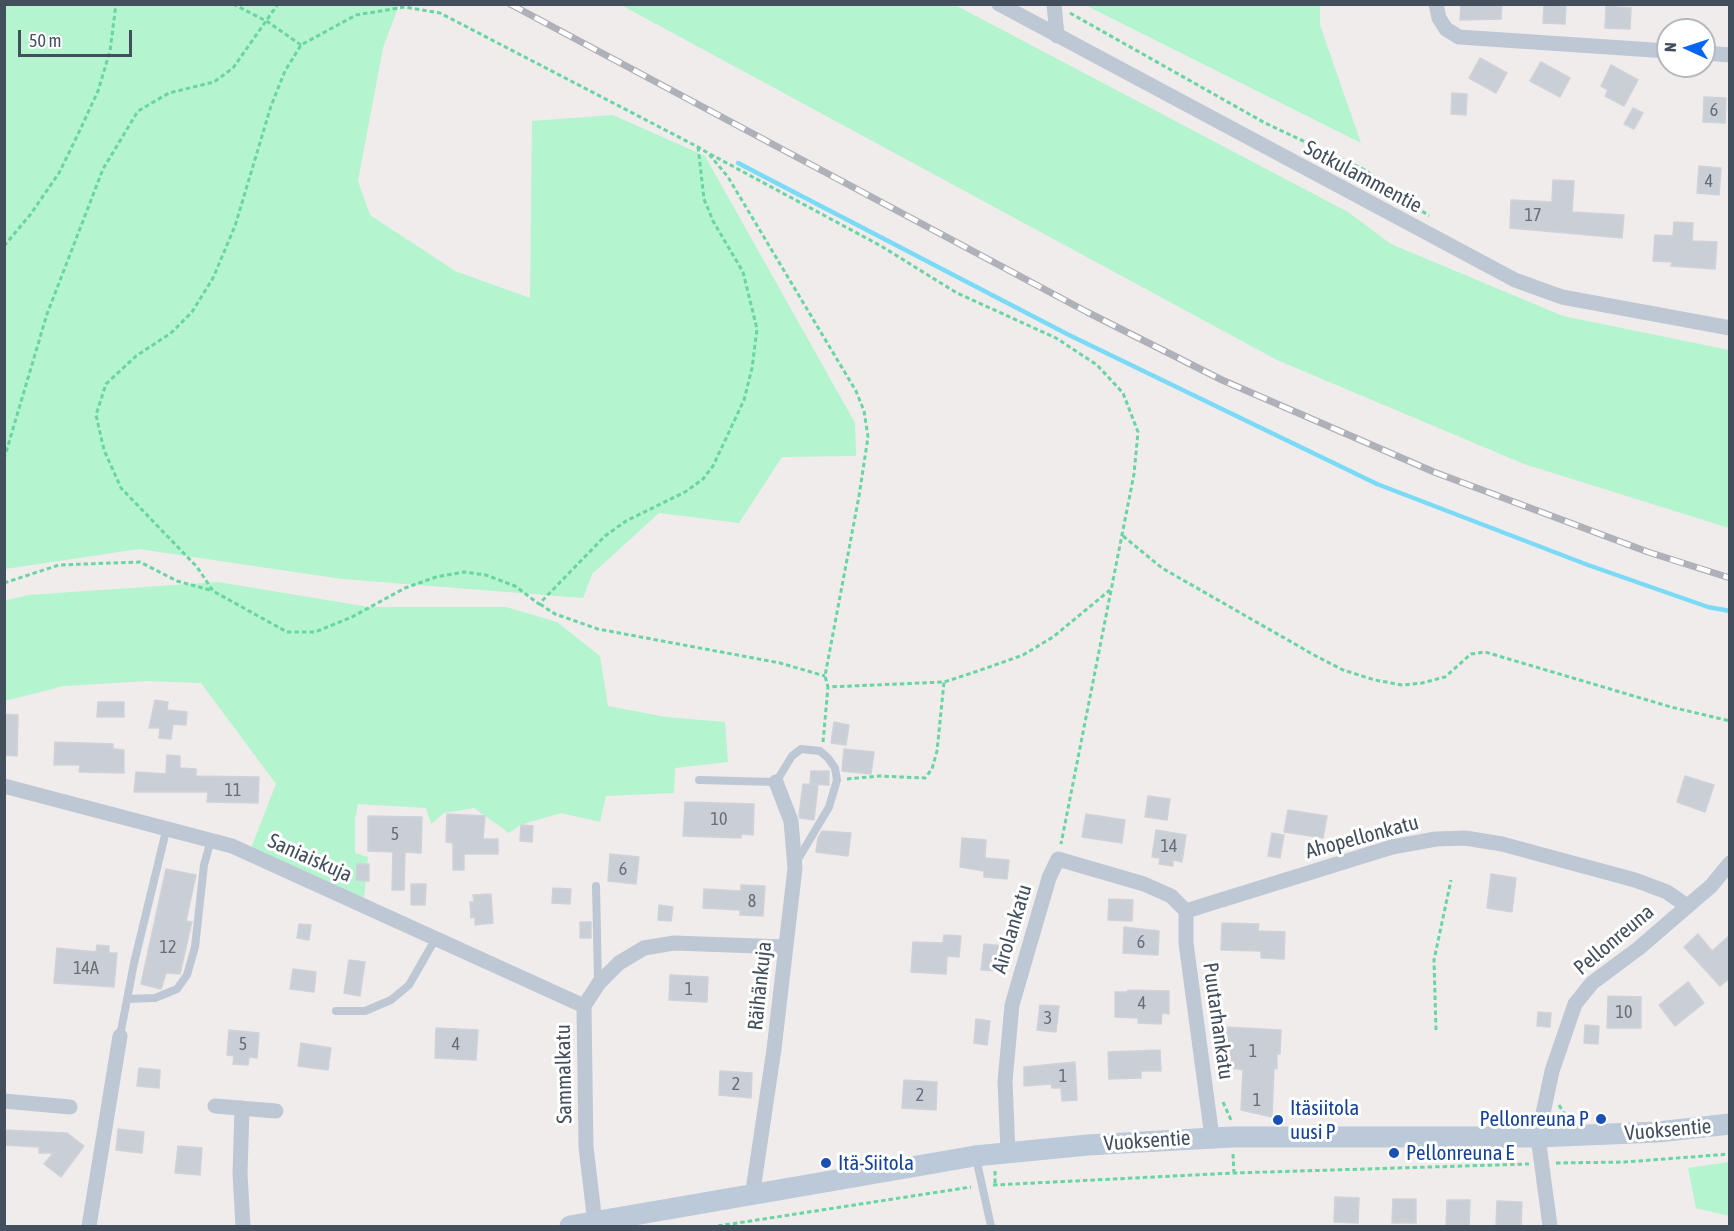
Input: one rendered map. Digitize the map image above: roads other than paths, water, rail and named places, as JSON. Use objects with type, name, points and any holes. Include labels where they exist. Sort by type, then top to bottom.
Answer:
[{"type":"street","name":"Sotkulammentie","points":[[999,4],[1515,280],[1562,297],[1730,328]]},
{"type":"street","points":[[1436,4],[1439,18],[1446,29],[1459,37],[1656,50]]},
{"type":"street","points":[[1057,36],[1060,7]]},
{"type":"street","name":"Räihänkuja","points":[[752,1197],[795,868],[791,821],[776,782]]},
{"type":"street","name":"Saniaiskuja","points":[[4,786],[167,827],[232,846],[584,1006]]},
{"type":"street","name":"Ahopellonkatu","points":[[1186,911],[1392,847],[1436,839],[1465,838],[1502,844],[1635,880],[1667,892],[1687,906]]},
{"type":"street","name":"Airolankatu","points":[[1008,1152],[1005,1081],[1011,1005],[1049,878],[1058,859],[1144,884],[1171,896],[1186,911]]},
{"type":"street","name":"Pellonreuna","points":[[1550,1227],[1539,1163],[1538,1137],[1552,1071],[1575,1004],[1592,983],[1640,948],[1711,886],[1730,863]]},
{"type":"street","name":"Puutarhankatu","points":[[1186,911],[1186,944],[1212,1137]]},
{"type":"street","name":"Sammalkatu","points":[[595,1223],[586,1148],[584,1006],[598,983],[619,963],[644,948],[674,943],[785,947]]},
{"type":"street","points":[[89,1227],[120,1036]]},
{"type":"street","points":[[4,1101],[70,1107]]},
{"type":"street","points":[[215,1106],[276,1111]]},
{"type":"street","points":[[242,1108],[240,1174],[243,1227]]},
{"type":"street","name":"Vuoksentie","points":[[570,1227],[1008,1152],[1212,1137],[1538,1137],[1658,1132],[1730,1124]]},
{"type":"lane","points":[[699,780],[776,782],[792,756],[801,749],[820,751],[835,768],[837,780],[829,807],[801,852],[795,868]]},
{"type":"lane","points":[[120,1036],[167,827]]},
{"type":"lane","points":[[127,999],[155,998],[177,989],[187,975],[195,947],[204,865],[211,840]]},
{"type":"lane","points":[[596,886],[598,983]]},
{"type":"lane","points":[[336,1011],[365,1011],[391,1000],[409,986],[436,938]]},
{"type":"lane","points":[[975,1156],[991,1227]]},
{"type":"waterway","points":[[738,163],[1069,335],[1377,484],[1588,565],[1708,607],[1730,611]]},
{"type":"railway","points":[[510,4],[1087,312],[1222,380],[1434,472],[1648,552],[1730,578]]},
{"type":"place","name":"Pellonreuna P","points":[[1601,1119]]},
{"type":"place","name":"Itäsiitola uusi P","points":[[1278,1120]]},
{"type":"place","name":"Pellonreuna E","points":[[1394,1153]]},
{"type":"place","name":"Itä-Siitola","points":[[826,1163]]}]
